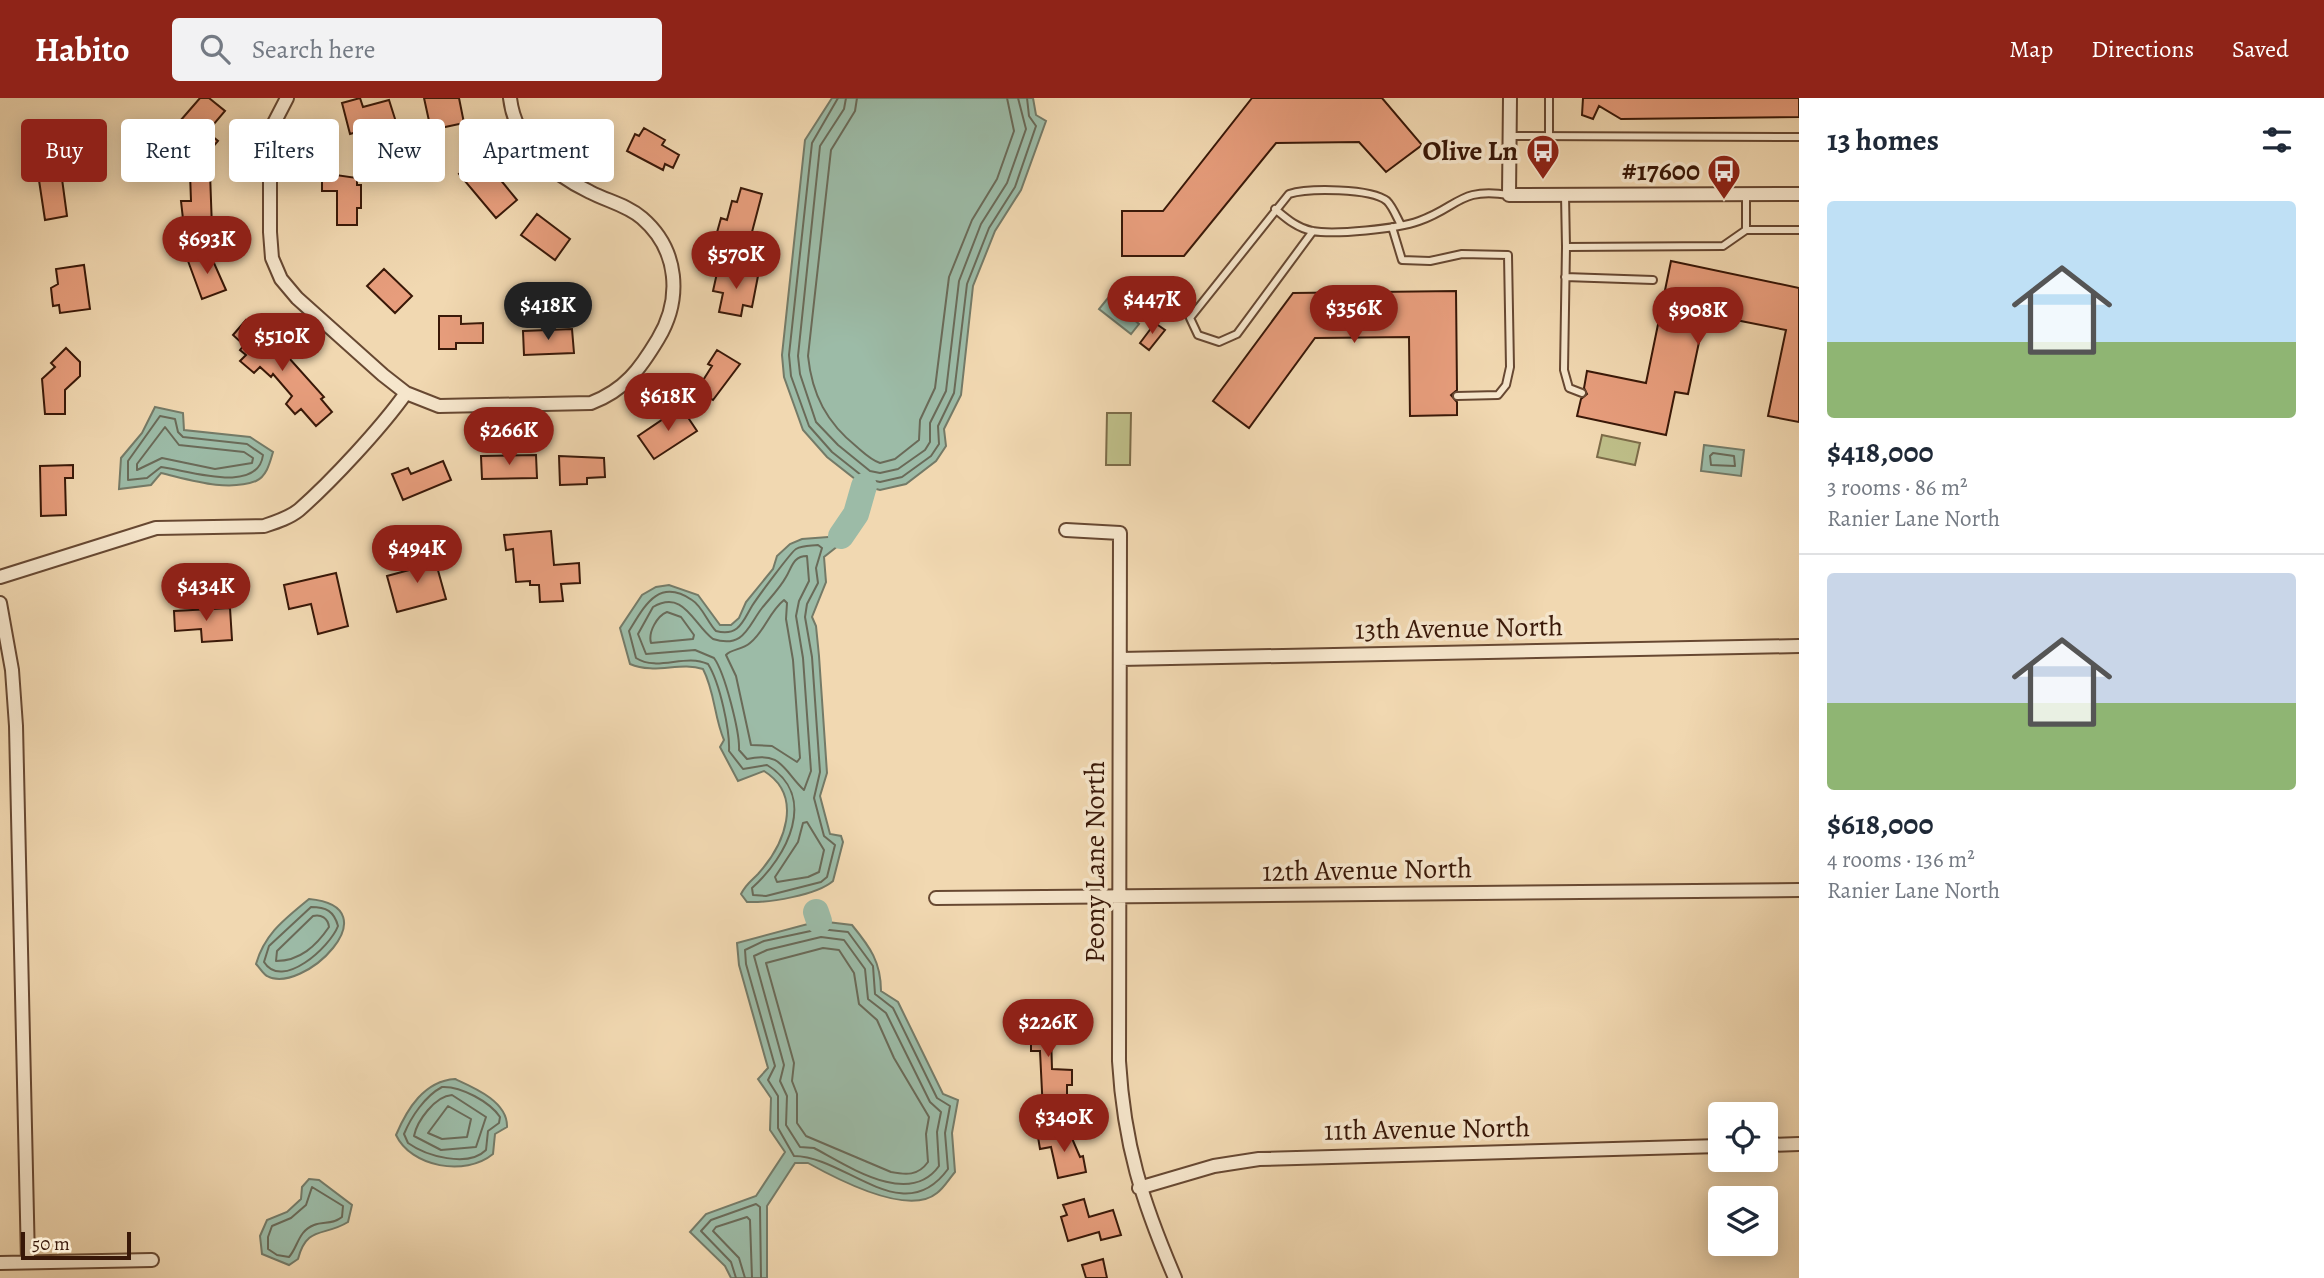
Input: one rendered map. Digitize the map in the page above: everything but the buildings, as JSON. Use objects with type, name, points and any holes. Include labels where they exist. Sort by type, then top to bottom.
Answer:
[{"type":"street","points":[[287,98],[272,127],[272,258],[281,279],[297,298],[405,393],[439,406],[591,403],[610,396],[629,382],[667,324],[674,301],[675,278],[658,235],[642,218],[568,180],[548,166],[520,130],[510,98]]},
{"type":"street","points":[[1510,98],[1509,195],[1799,194]]},
{"type":"street","points":[[0,577],[156,528],[264,526],[281,520],[310,498],[391,413],[405,393]]},
{"type":"street","name":"Peony Lane North","points":[[1066,530],[1120,533],[1122,1111],[1139,1188],[1175,1278]]},
{"type":"street","points":[[0,603],[12,670],[16,726],[28,1261]]},
{"type":"street","name":"13th Avenue North","points":[[1120,659],[1799,646]]},
{"type":"street","name":"12th Avenue North","points":[[936,898],[1799,890]]},
{"type":"street","points":[[1778,1145],[1799,1144]]},
{"type":"street","name":"11th Avenue North","points":[[1139,1188],[1214,1166],[1259,1159],[1708,1146]]},
{"type":"street","points":[[0,1263],[152,1260]]},
{"type":"lane","points":[[1549,98],[1549,136]]},
{"type":"lane","points":[[1509,136],[1799,137]]},
{"type":"lane","points":[[1313,231],[1237,334],[1219,342],[1198,335],[1190,318],[1289,194],[1301,190],[1374,194],[1389,202],[1401,225]]},
{"type":"lane","points":[[1275,209],[1293,224],[1313,231],[1391,228],[1433,216],[1459,198],[1472,194],[1484,191],[1509,195]]},
{"type":"lane","points":[[1746,194],[1746,230]]},
{"type":"lane","points":[[1565,195],[1564,370],[1569,388],[1582,393]]},
{"type":"lane","points":[[1391,228],[1402,260],[1430,261],[1462,254],[1508,256],[1510,366],[1506,385],[1498,395],[1457,396]]},
{"type":"lane","points":[[1566,247],[1723,246],[1746,230],[1799,230]]},
{"type":"lane","points":[[1565,277],[1653,280]]},
{"type":"green space","points":[[1107,413],[1131,413],[1130,465],[1106,465]]},
{"type":"green space","points":[[1602,435],[1640,443],[1635,465],[1597,457]]},
{"type":"water","points":[[832,98],[1033,98],[1036,115],[1046,121],[1021,190],[995,231],[973,286],[961,395],[944,429],[946,446],[936,461],[906,484],[880,490],[864,486],[827,457],[803,430],[784,377],[782,355],[805,140]]},
{"type":"water","points":[[1108,298],[1139,324],[1131,334],[1099,309]]},
{"type":"water","points":[[155,407],[183,413],[184,430],[250,437],[273,452],[265,472],[256,481],[233,485],[209,484],[161,473],[151,485],[119,489],[121,458],[142,433]]},
{"type":"water","points":[[1704,445],[1744,450],[1741,476],[1701,471]]},
{"type":"water","points":[[841,536],[843,542],[824,557],[826,582],[812,617],[816,626],[819,656],[827,773],[820,796],[830,834],[841,836],[843,842],[833,881],[816,890],[792,897],[747,902],[741,894],[768,862],[782,835],[787,807],[784,793],[776,781],[764,771],[738,781],[720,747],[724,740],[703,669],[685,666],[649,668],[630,664],[620,628],[642,595],[656,587],[669,585],[698,595],[720,625],[731,625],[739,618],[746,602],[773,569],[777,556],[790,544],[802,539]]},
{"type":"water","points":[[309,899],[333,905],[343,917],[342,932],[333,948],[318,963],[300,974],[282,979],[267,976],[256,964],[260,953],[277,927]]},
{"type":"water","points":[[819,921],[852,925],[877,963],[881,991],[898,1002],[943,1094],[958,1100],[952,1133],[955,1172],[937,1193],[924,1199],[908,1201],[872,1193],[808,1163],[795,1163],[767,1206],[767,1278],[731,1278],[725,1266],[690,1232],[706,1214],[756,1196],[785,1152],[770,1130],[771,1098],[758,1079],[768,1068],[739,965],[737,943]]},
{"type":"water","points":[[455,1079],[496,1103],[506,1118],[507,1127],[495,1134],[493,1154],[481,1161],[454,1167],[426,1161],[414,1155],[403,1146],[396,1135],[418,1098],[434,1085]]},
{"type":"water","points":[[309,1179],[319,1180],[352,1205],[348,1222],[311,1236],[298,1259],[289,1265],[262,1254],[260,1236],[267,1220],[287,1212],[301,1199],[302,1187]]},
{"type":"waterway","points":[[841,536],[856,514],[864,486]]},
{"type":"waterway","points":[[816,912],[819,921]]},
{"type":"place","name":"Olive Ln","points":[[1543,181]]},
{"type":"place","name":"#17600","points":[[1724,201]]}]
